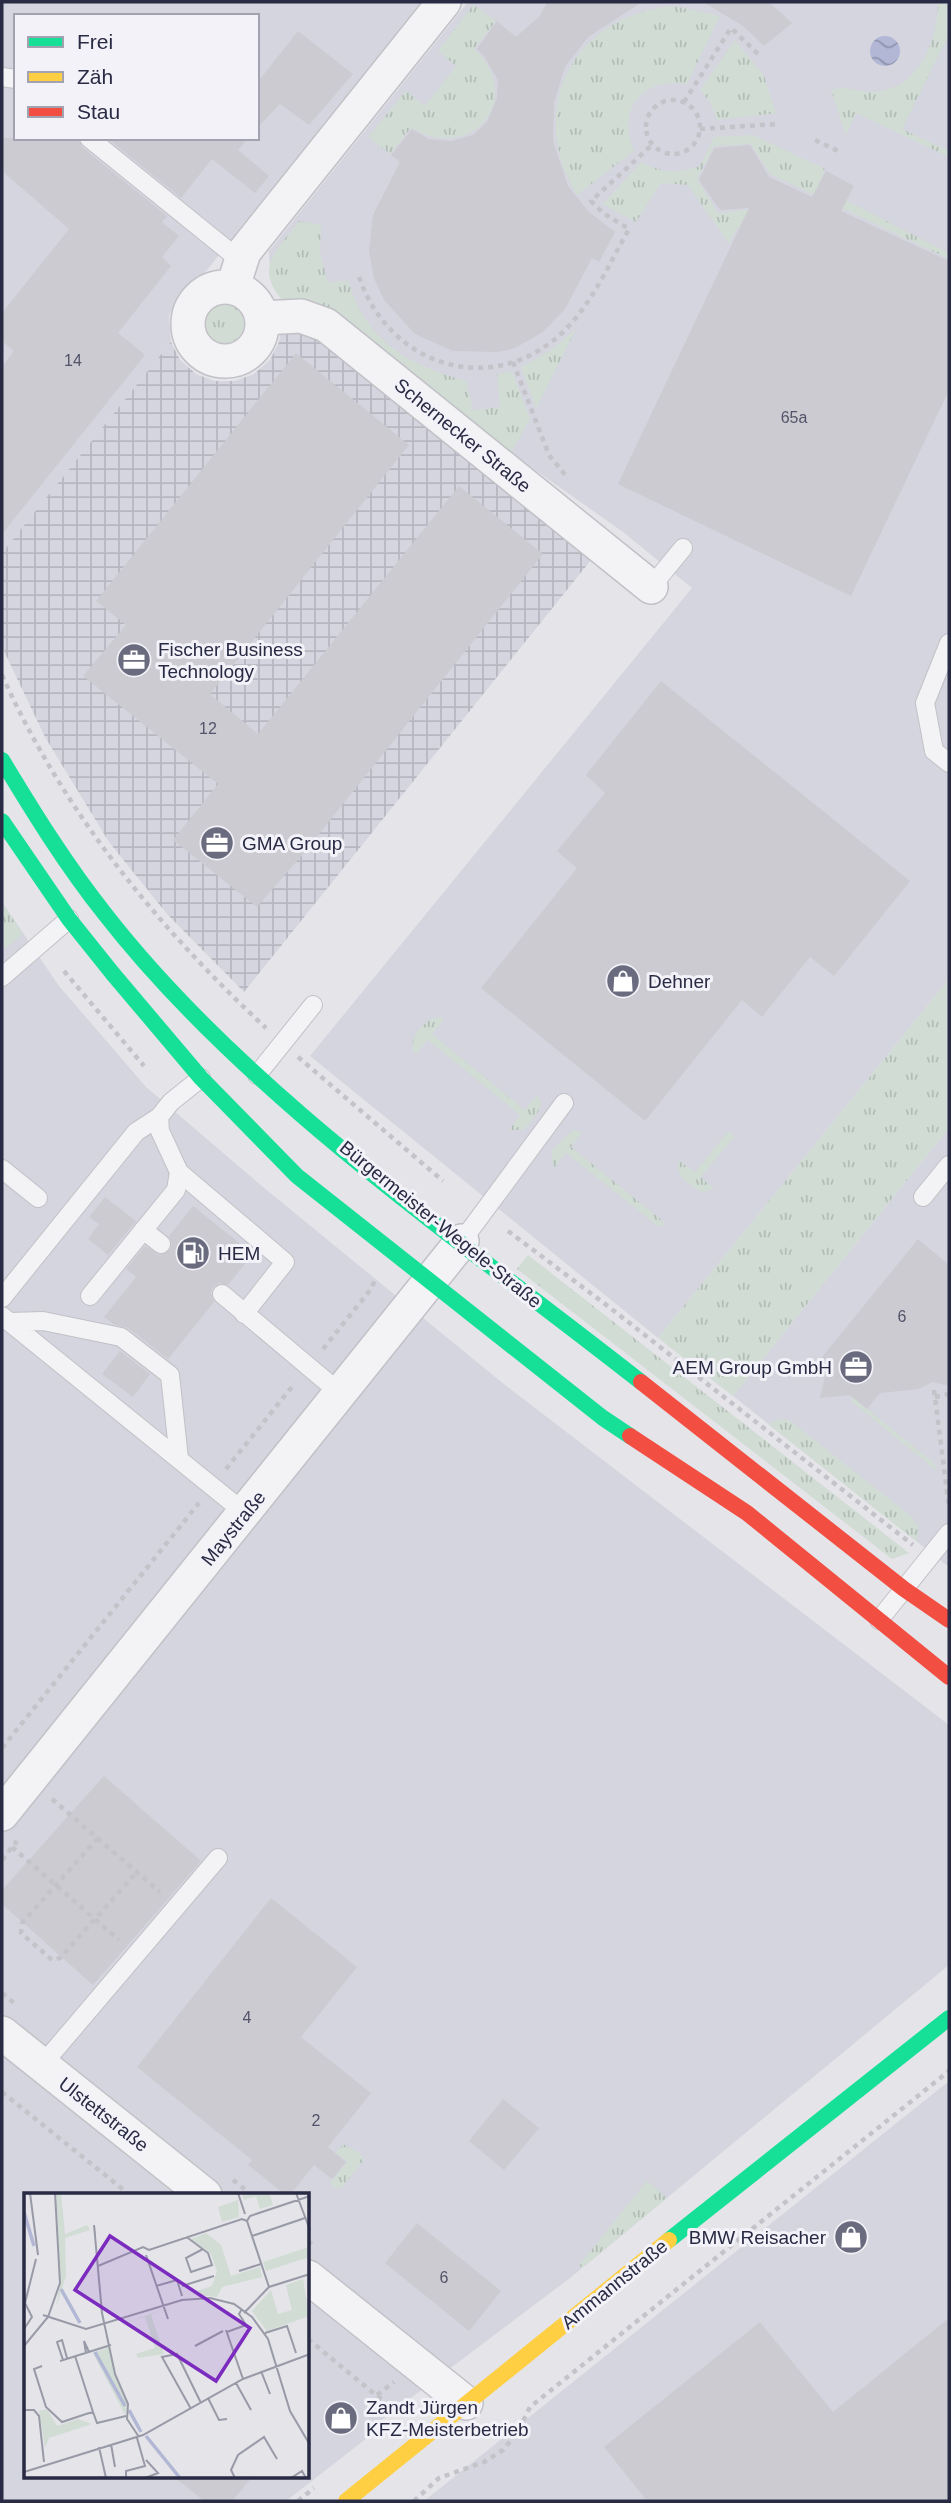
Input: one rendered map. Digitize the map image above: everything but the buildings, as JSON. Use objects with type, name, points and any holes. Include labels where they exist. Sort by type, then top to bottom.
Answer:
[{"type":"main road","name":"Bürgermeister-Wegele-Straße","points":[[2,760],[35,818],[110,923],[200,1024],[257,1075],[462,1241],[904,1588],[949,1620]]},
{"type":"main road","points":[[2,821],[69,919],[201,1078],[297,1177],[603,1418],[747,1513],[949,1677]]},
{"type":"main road","name":"Ammannstraße","points":[[346,2501],[925,2034],[949,2018]]},
{"type":"street","points":[[237,274],[262,318],[259,340],[244,356],[223,361],[200,352],[187,331],[191,306],[209,289],[237,274],[244,252],[444,2]]},
{"type":"street","name":"Schernecker Straße","points":[[262,318],[301,316],[326,325],[651,587]]},
{"type":"street","name":"Maystraße","points":[[2,1814],[462,1241]]},
{"type":"street","name":"Ulstettstraße","points":[[2,2033],[202,2193]]},
{"type":"street","points":[[313,2263],[466,2403]]},
{"type":"lane","points":[[91,140],[237,274]]},
{"type":"lane","points":[[651,587],[682,548]]},
{"type":"lane","points":[[949,643],[925,703],[934,751],[949,763]]},
{"type":"lane","points":[[2,977],[69,919]]},
{"type":"lane","points":[[257,1075],[313,1005]]},
{"type":"lane","points":[[2,1298],[136,1132],[159,1118],[171,1102],[201,1078]]},
{"type":"lane","points":[[462,1241],[564,1103]]},
{"type":"lane","points":[[159,1118],[160,1131],[179,1172],[285,1262],[244,1314]]},
{"type":"lane","points":[[923,1197],[949,1165]]},
{"type":"lane","points":[[2,1169],[38,1198]]},
{"type":"lane","points":[[90,1296],[176,1190],[179,1172]]},
{"type":"lane","points":[[143,1230],[161,1244]]},
{"type":"lane","points":[[222,1294],[340,1393]]},
{"type":"lane","points":[[6,1319],[245,1513]]},
{"type":"lane","points":[[6,1319],[43,1321],[121,1337],[170,1376],[172,1416],[179,1459]]},
{"type":"lane","points":[[879,1620],[949,1533]]},
{"type":"lane","points":[[41,2065],[218,1858]]},
{"type":"path","points":[[684,103],[731,28],[758,54]]},
{"type":"path","points":[[668,101],[684,103],[696,113],[700,129],[694,143],[681,152],[666,153],[653,144],[646,130],[654,108],[668,101]]},
{"type":"path","points":[[700,129],[777,124]]},
{"type":"path","points":[[815,140],[838,151]]},
{"type":"path","points":[[359,277],[374,311],[388,329],[426,357],[471,368],[493,368],[513,362],[550,343],[584,308],[629,229],[603,213],[591,201],[653,144]]},
{"type":"path","points":[[513,362],[549,455],[575,484]]},
{"type":"path","points":[[2,675],[55,777],[121,874],[197,961],[283,1044],[444,1182]]},
{"type":"path","points":[[481,1214],[534,1249],[929,1558]]},
{"type":"path","points":[[2,1748],[371,1289]]},
{"type":"path","points":[[934,1390],[949,1507]]},
{"type":"path","points":[[935,1397],[949,1394]]},
{"type":"path","points":[[52,1798],[176,1906]]},
{"type":"path","points":[[98,1838],[22,1923],[21,1933],[51,1960],[60,1958],[137,1872]]},
{"type":"path","points":[[12,1847],[136,1954]]},
{"type":"path","points":[[414,2501],[439,2478],[484,2462],[503,2450],[517,2433],[530,2407],[949,2071]]},
{"type":"path","points":[[2,2092],[128,2193]]},
{"type":"path","points":[[310,2341],[377,2395],[392,2414]]},
{"type":"shaded area","points":[[2,2],[422,2],[203,275],[178,294],[169,316],[171,342],[2,553]]},
{"type":"shaded area","points":[[468,2],[949,2],[949,979],[658,1338],[310,1056],[692,588],[623,532],[511,453],[270,268],[269,251]]},
{"type":"shaded area","points":[[299,326],[591,560],[244,992],[167,914],[109,842],[45,737],[2,647],[2,553],[171,342],[180,360],[196,374],[214,381],[235,381],[254,374],[270,360],[279,342],[282,327]]},
{"type":"shaded area","points":[[2,902],[59,986],[146,1087],[263,1187],[505,1385],[949,1725],[949,1965],[570,2278],[375,2425],[376,2431],[286,2501],[2,2501]]},
{"type":"shaded area","points":[[949,1128],[949,1567],[733,1396]]},
{"type":"shaded area","name":"BMW Reisacher","points":[[949,2081],[949,2501],[424,2501],[558,2394]]},
{"type":"green space","points":[[938,2],[949,2],[949,34],[902,129],[949,151],[949,157],[856,113],[846,135],[831,90],[847,88],[874,92],[890,89],[903,82],[914,72],[930,47]]},
{"type":"green space","points":[[473,5],[496,21],[474,49],[489,68],[495,87],[493,105],[485,120],[472,132],[454,137],[433,137],[411,128],[390,154],[368,137],[406,91],[425,106],[456,66],[438,51]]},
{"type":"green space","points":[[673,6],[720,16],[687,84],[658,86],[637,99],[628,122],[634,151],[577,195],[562,163],[556,130],[558,100],[568,72],[585,47],[608,27],[638,13]]},
{"type":"green space","points":[[735,40],[764,76],[776,113],[717,120],[710,102],[700,90]]},
{"type":"green space","points":[[753,135],[825,169],[818,186],[949,253],[949,259],[770,174],[751,144],[714,146],[697,179],[718,213],[755,209],[758,236],[737,227],[729,244],[688,185],[661,183],[636,222],[603,204],[641,162],[670,171],[692,169],[700,166],[714,137]]},
{"type":"green space","points":[[299,221],[321,225],[320,252],[328,283],[348,280],[366,320],[378,335],[407,358],[466,381],[473,410],[500,407],[497,374],[512,371],[530,419],[511,453],[283,301],[274,289],[269,269],[276,251]]},
{"type":"green space","points":[[224,304],[238,310],[244,324],[238,338],[224,344],[210,338],[204,324],[210,310]]},
{"type":"green space","points":[[576,329],[536,409],[521,367],[551,350]]},
{"type":"green space","points":[[2,902],[23,934],[2,951]]},
{"type":"green space","points":[[949,979],[949,1128],[733,1396],[658,1338]]},
{"type":"green space","points":[[439,1017],[444,1019],[432,1034],[525,1110],[537,1095],[541,1103],[538,1112],[524,1130],[509,1130],[520,1115],[428,1040],[416,1054],[413,1051],[413,1040],[419,1029],[428,1021]]},
{"type":"green space","points":[[573,1130],[582,1132],[571,1147],[664,1222],[663,1226],[659,1227],[566,1153],[555,1167],[552,1163],[552,1150]]},
{"type":"green space","points":[[732,1132],[734,1137],[701,1177],[714,1189],[702,1192],[681,1175],[679,1161],[695,1172],[727,1133]]},
{"type":"green space","points":[[528,1255],[909,1553],[892,1559],[517,1269]]},
{"type":"green space","points":[[852,1397],[935,1464],[936,1470],[851,1401]]},
{"type":"green space","points":[[780,1419],[789,1420],[911,1516],[919,1527],[917,1542],[768,1424]]},
{"type":"green space","points":[[343,2144],[359,2153],[364,2160],[341,2188],[335,2188],[330,2183],[347,2162],[336,2153]]},
{"type":"green space","points":[[647,2181],[667,2198],[582,2268],[579,2265]]},
{"type":"water","points":[[885,36],[896,40],[900,51],[896,62],[885,66],[874,62],[870,51],[874,40]]},
{"type":"traffic: fast","points":[[2,760],[64,858],[105,914],[161,980],[223,1043],[358,1163],[641,1382]]},
{"type":"traffic: fast","points":[[2,821],[69,919],[113,974],[201,1078],[297,1176],[603,1418],[630,1436]]},
{"type":"traffic: fast","points":[[669,2240],[949,2018]]},
{"type":"traffic: slow","points":[[346,2501],[669,2240]]},
{"type":"traffic: jam","points":[[641,1382],[904,1589],[949,1620]]},
{"type":"traffic: jam","points":[[630,1436],[747,1513],[949,1677]]},
{"type":"place","name":"Fischer Business Technology","points":[[134,660]]},
{"type":"place","name":"GMA Group","points":[[217,843]]},
{"type":"place","name":"Dehner","points":[[623,981]]},
{"type":"place","name":"HEM","points":[[193,1253]]},
{"type":"place","name":"AEM Group GmbH","points":[[856,1367]]},
{"type":"place","name":"BMW Reisacher","points":[[851,2237]]},
{"type":"place","name":"Zandt Jürgen KFZ-Meisterbetrieb","points":[[341,2418]]}]
